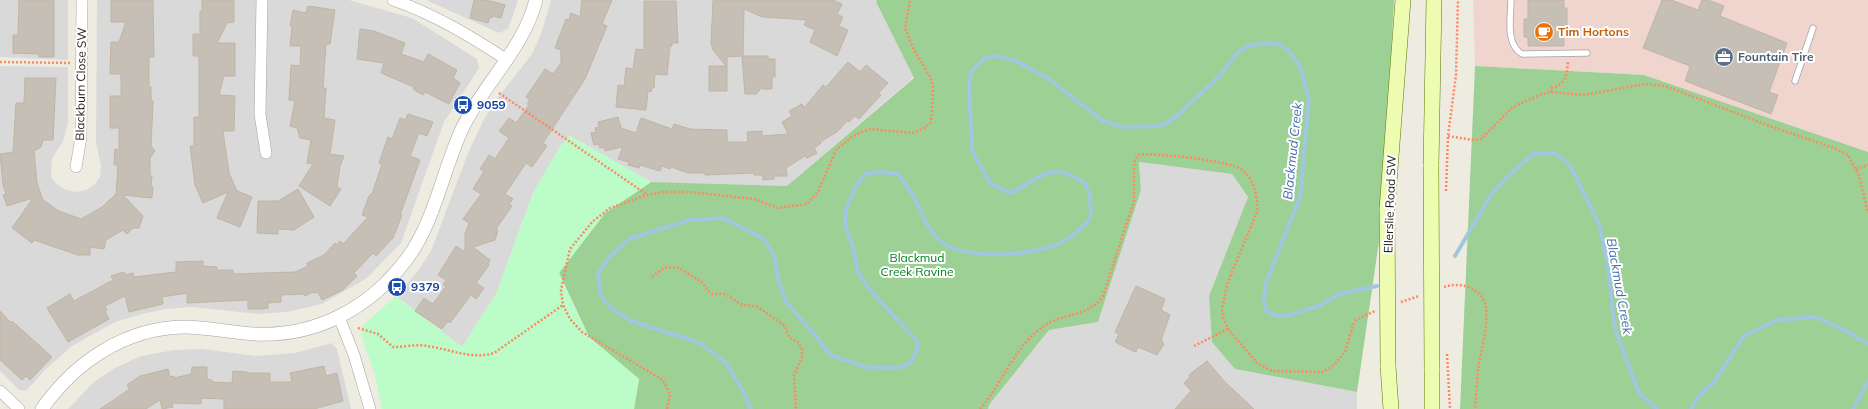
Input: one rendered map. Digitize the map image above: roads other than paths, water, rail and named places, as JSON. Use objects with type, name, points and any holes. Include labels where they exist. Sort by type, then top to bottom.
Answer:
[{"type":"main road","name":"Ellerslie Road SW","points":[[1391,409],[1388,366],[1388,209],[1403,0]]},
{"type":"main road","points":[[1432,409],[1431,166],[1434,0]]},
{"type":"street","name":"Blackburn Close SW","points":[[76,167],[81,137],[82,0]]},
{"type":"street","points":[[262,0],[260,114],[266,153]]},
{"type":"street","points":[[393,0],[434,17],[476,40],[507,60]]},
{"type":"street","points":[[42,409],[53,392],[87,360],[114,344],[140,334],[184,327],[255,334],[274,334],[316,326],[339,317],[365,302],[380,290],[407,260],[417,243],[468,115],[507,60],[526,29],[536,0]]},
{"type":"street","points":[[339,317],[354,355],[370,409]]},
{"type":"street","points":[[0,391],[19,409]]},
{"type":"lane","points":[[1511,0],[1511,38],[1516,51],[1522,54],[1587,54]]},
{"type":"lane","points":[[1795,81],[1813,28]]},
{"type":"waterway","name":"Blackmud Creek","points":[[751,409],[742,389],[725,362],[700,343],[631,321],[611,308],[600,294],[598,273],[606,261],[629,239],[690,220],[723,218],[764,239],[775,258],[778,279],[786,302],[815,335],[830,355],[866,367],[900,368],[911,362],[917,350],[917,341],[870,290],[858,272],[852,244],[845,226],[846,210],[856,186],[865,174],[880,172],[898,174],[912,194],[926,222],[938,239],[949,246],[963,251],[981,254],[1019,253],[1052,246],[1072,236],[1091,217],[1090,196],[1085,183],[1071,175],[1062,172],[1049,173],[1011,193],[990,183],[972,151],[969,85],[971,72],[985,58],[995,56],[1014,60],[1049,79],[1103,121],[1122,127],[1162,126],[1176,117],[1220,75],[1239,51],[1248,46],[1265,43],[1277,44],[1287,49],[1300,66],[1309,99],[1300,197],[1266,283],[1264,298],[1266,311],[1277,316],[1290,315],[1321,305],[1339,294],[1377,286]]},
{"type":"waterway","name":"Blackmud Creek","points":[[1455,256],[1491,195],[1507,177],[1533,154],[1555,153],[1570,165],[1599,224],[1607,261],[1615,329],[1639,393],[1657,409]]},
{"type":"waterway","name":"Blackmud Creek","points":[[1691,409],[1697,398],[1714,382],[1744,336],[1777,320],[1816,317],[1850,333],[1868,344]]},
{"type":"waterway","name":"Blackmud Creek","points":[[1853,409],[1868,381]]},
{"type":"place","name":"Tim Hortons","points":[[1544,32]]},
{"type":"place","name":"Fountain Tire","points":[[1724,57]]},
{"type":"place","name":"9059","points":[[463,105]]},
{"type":"place","name":"9379","points":[[397,287]]},
{"type":"park label","name":"Blackmud Creek Ravine","points":[[917,265]]}]
